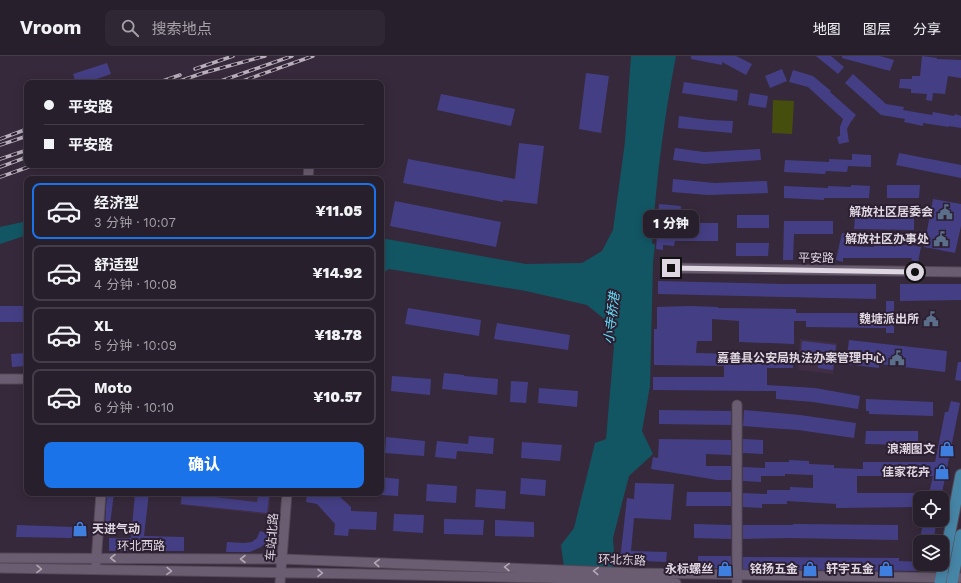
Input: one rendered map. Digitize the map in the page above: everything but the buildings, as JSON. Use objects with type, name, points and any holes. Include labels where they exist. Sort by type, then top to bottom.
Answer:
[{"type":"main road","points":[[940,581],[961,475]]},
{"type":"main road","points":[[955,580],[961,535]]},
{"type":"street","name":"平安路","points":[[671,268],[961,272]]},
{"type":"street","points":[[0,379],[24,379]]},
{"type":"street","points":[[737,405],[737,579]]},
{"type":"street","points":[[96,570],[102,496]]},
{"type":"street","name":"车站北路","points":[[280,583],[282,573],[287,496]]},
{"type":"street","name":"环北西路","points":[[0,558],[282,559]]},
{"type":"street","name":"环北东路","points":[[282,559],[546,569],[676,583]]},
{"type":"street","name":"环北西路","points":[[0,568],[282,573]]},
{"type":"street","name":"环北东路","points":[[282,573],[545,578],[955,580]]},
{"type":"shaded area","points":[[800,339],[837,343],[833,374],[798,370]]},
{"type":"shaded area","points":[[181,496],[271,496],[269,515],[180,505]]},
{"type":"green space","points":[[773,100],[794,101],[792,134],[772,133]]},
{"type":"water","name":"小寺桥港","points":[[631,56],[676,56],[661,149],[652,243],[655,245],[653,262],[650,386],[642,431],[653,454],[629,476],[613,538],[616,583],[566,583],[561,545],[574,528],[595,443],[606,439],[614,346],[607,321],[587,305],[526,291],[389,269],[384,272],[384,239],[526,264],[582,263],[602,251],[613,230],[625,142]]},
{"type":"water","points":[[24,222],[24,236],[0,244],[0,227]]},
{"type":"railway","points":[[195,69],[233,56]]},
{"type":"railway","points":[[183,80],[265,56]]},
{"type":"railway","points":[[224,80],[292,56]]},
{"type":"railway","points":[[245,80],[313,56]]},
{"type":"railway","points":[[166,80],[180,75]]},
{"type":"railway","points":[[0,139],[24,130]]},
{"type":"railway","points":[[0,145],[24,137]]},
{"type":"railway","points":[[0,159],[24,151]]},
{"type":"railway","points":[[0,167],[24,158]]},
{"type":"railway","points":[[0,177],[26,168]]},
{"type":"place","name":"解放社区居委会","points":[[945,212]]},
{"type":"place","name":"解放社区办事处","points":[[941,239]]},
{"type":"place","name":"魏塘派出所","points":[[931,319]]},
{"type":"place","name":"嘉善县公安局执法办案管理中心","points":[[897,358]]},
{"type":"place","name":"浪潮图文","points":[[947,449]]},
{"type":"place","name":"佳家花卉","points":[[942,472]]},
{"type":"place","name":"天进气动","points":[[80,529]]},
{"type":"place","name":"永标螺丝","points":[[725,569]]},
{"type":"place","name":"铭扬五金","points":[[810,569]]},
{"type":"place","name":"轩宇五金","points":[[886,569]]},
{"type":"route","points":[[671,268],[915,272]]}]
